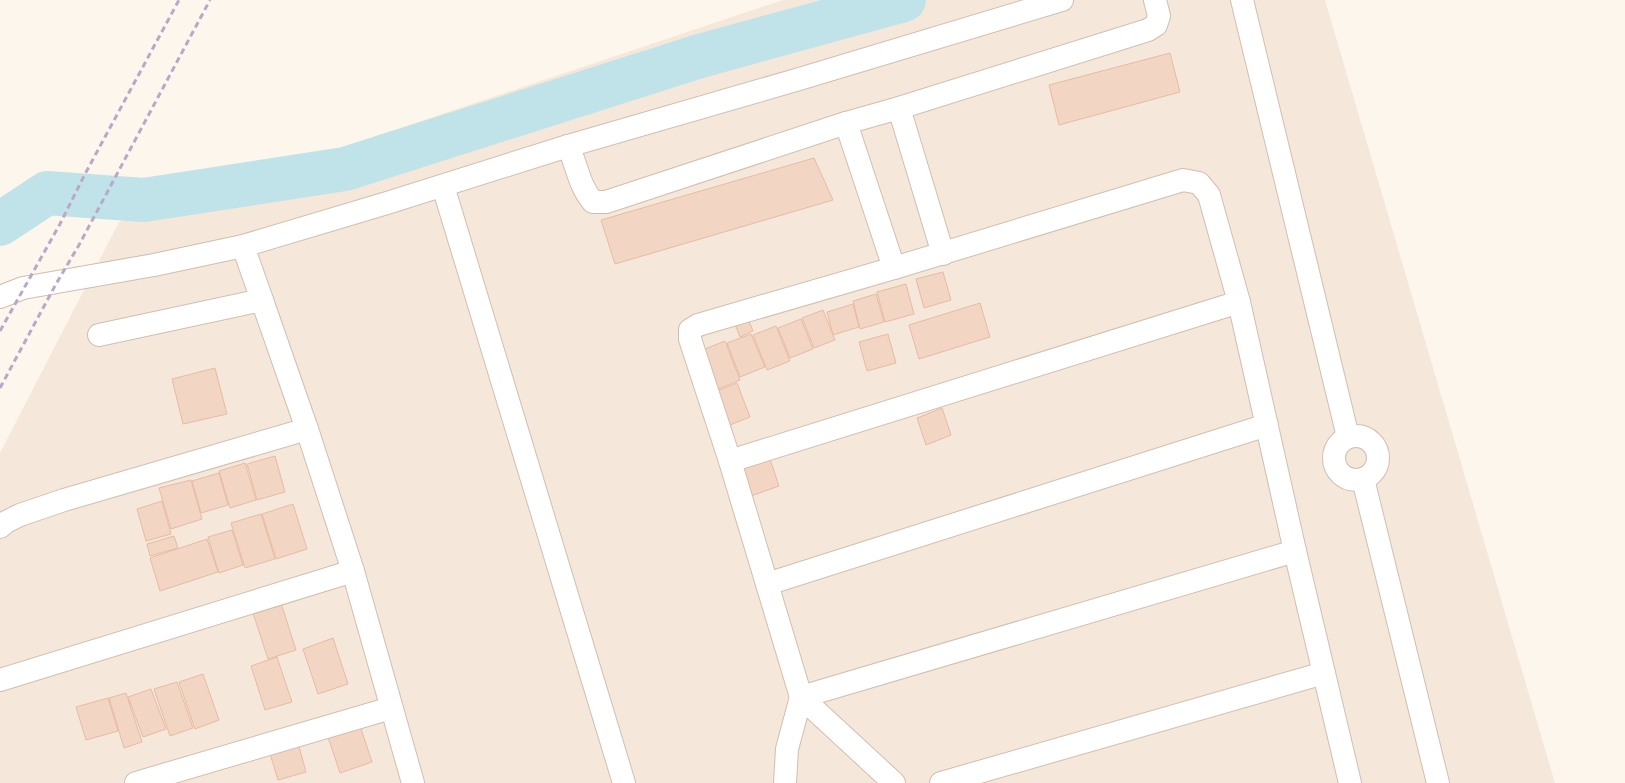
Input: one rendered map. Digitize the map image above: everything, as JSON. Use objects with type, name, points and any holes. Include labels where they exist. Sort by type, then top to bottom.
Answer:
[{"type":"street","points":[[0,297],[23,288],[154,265],[246,251],[443,186],[570,151],[796,80],[1062,0]]},
{"type":"street","points":[[1242,0],[1348,437]]},
{"type":"street","points":[[570,151],[579,178],[587,195],[593,202],[606,202],[846,123],[899,108],[1148,30],[1156,25],[1158,16],[1155,1]]},
{"type":"street","points":[[899,108],[943,254]]},
{"type":"street","points":[[846,123],[894,268]]},
{"type":"street","points":[[785,783],[787,749],[800,697],[730,461],[690,339],[690,330],[698,325],[943,254],[1183,180],[1199,183],[1209,195],[1239,302],[1295,552],[1350,783]]},
{"type":"street","points":[[443,186],[624,783]]},
{"type":"street","points":[[246,251],[307,429],[353,571],[413,783]]},
{"type":"street","points":[[99,335],[262,300]]},
{"type":"street","points":[[730,461],[1239,302]]},
{"type":"street","points":[[767,584],[1267,425]]},
{"type":"street","points":[[0,527],[6,522],[20,516],[64,500],[307,429]]},
{"type":"street","points":[[1357,436],[1366,438],[1373,444],[1377,451],[1378,460],[1376,468],[1370,475],[1363,479],[1354,480],[1346,478],[1339,473],[1334,466],[1333,457],[1336,449],[1341,442],[1348,437],[1357,436]]},
{"type":"street","points":[[1363,479],[1438,783]]},
{"type":"street","points":[[800,697],[1295,552]]},
{"type":"street","points":[[0,680],[353,571]]},
{"type":"street","points":[[941,783],[1324,673]]},
{"type":"street","points":[[800,697],[894,783]]},
{"type":"street","points":[[136,783],[391,708]]},
{"type":"shaded area","points":[[783,0],[1325,0],[1555,783],[0,783],[0,453],[119,222]]},
{"type":"building","points":[[1170,53],[1180,92],[1059,125],[1049,85]]},
{"type":"building","points":[[814,158],[833,200],[615,264],[601,220]]},
{"type":"building","points":[[943,272],[951,300],[924,308],[916,279]]},
{"type":"building","points":[[906,284],[914,314],[885,322],[877,292]]},
{"type":"building","points":[[876,294],[884,322],[860,329],[853,301]]},
{"type":"building","points":[[980,303],[990,337],[919,359],[909,325]]},
{"type":"building","points":[[853,304],[859,327],[833,335],[827,312]]},
{"type":"building","points":[[823,310],[835,340],[814,348],[802,318]]},
{"type":"building","points":[[746,314],[753,331],[740,337],[733,319]]},
{"type":"building","points":[[801,319],[813,349],[790,358],[778,328]]},
{"type":"building","points":[[776,326],[790,361],[767,370],[753,335]]},
{"type":"building","points":[[751,334],[765,367],[740,377],[727,343]]},
{"type":"building","points":[[888,334],[896,363],[867,371],[859,342]]},
{"type":"building","points":[[725,341],[740,380],[716,390],[700,351]]},
{"type":"building","points":[[215,368],[227,414],[183,424],[172,379]]},
{"type":"building","points":[[737,383],[750,417],[725,427],[712,393]]},
{"type":"building","points":[[942,408],[951,435],[926,445],[917,418]]},
{"type":"building","points":[[275,456],[285,492],[257,500],[247,464]]},
{"type":"building","points":[[770,459],[779,486],[751,496],[742,468]]},
{"type":"building","points":[[245,463],[256,500],[230,508],[219,471]]},
{"type":"building","points":[[219,473],[228,505],[201,513],[192,481]]},
{"type":"building","points":[[191,480],[202,519],[171,529],[159,488]]},
{"type":"building","points":[[162,501],[171,534],[146,541],[137,509]]},
{"type":"building","points":[[293,504],[307,549],[276,559],[262,514]]},
{"type":"building","points":[[261,514],[275,559],[245,568],[231,523]]},
{"type":"building","points":[[232,530],[243,565],[219,573],[208,537]]},
{"type":"building","points":[[174,536],[178,548],[150,556],[147,544]]},
{"type":"building","points":[[207,539],[218,572],[160,591],[150,558]]},
{"type":"building","points":[[280,600],[296,650],[268,659],[252,610]]},
{"type":"building","points":[[333,638],[348,684],[318,694],[303,649]]},
{"type":"building","points":[[277,657],[292,702],[265,710],[251,666]]},
{"type":"building","points":[[203,674],[219,720],[195,729],[179,682]]},
{"type":"building","points":[[177,682],[193,728],[170,736],[154,689]]},
{"type":"building","points":[[151,689],[166,729],[143,737],[128,697]]},
{"type":"building","points":[[126,693],[142,742],[124,748],[109,698]]},
{"type":"building","points":[[108,698],[118,731],[86,740],[76,707]]},
{"type":"building","points":[[359,723],[372,762],[340,773],[327,734]]},
{"type":"building","points":[[297,739],[306,772],[278,780],[268,747]]},
{"type":"waterway","points":[[0,224],[47,193],[144,200],[345,169],[700,56],[904,0]]},
{"type":"railway","points":[[0,331],[60,224],[85,174],[179,0]]},
{"type":"railway","points":[[0,388],[56,284],[79,245],[210,0]]}]
